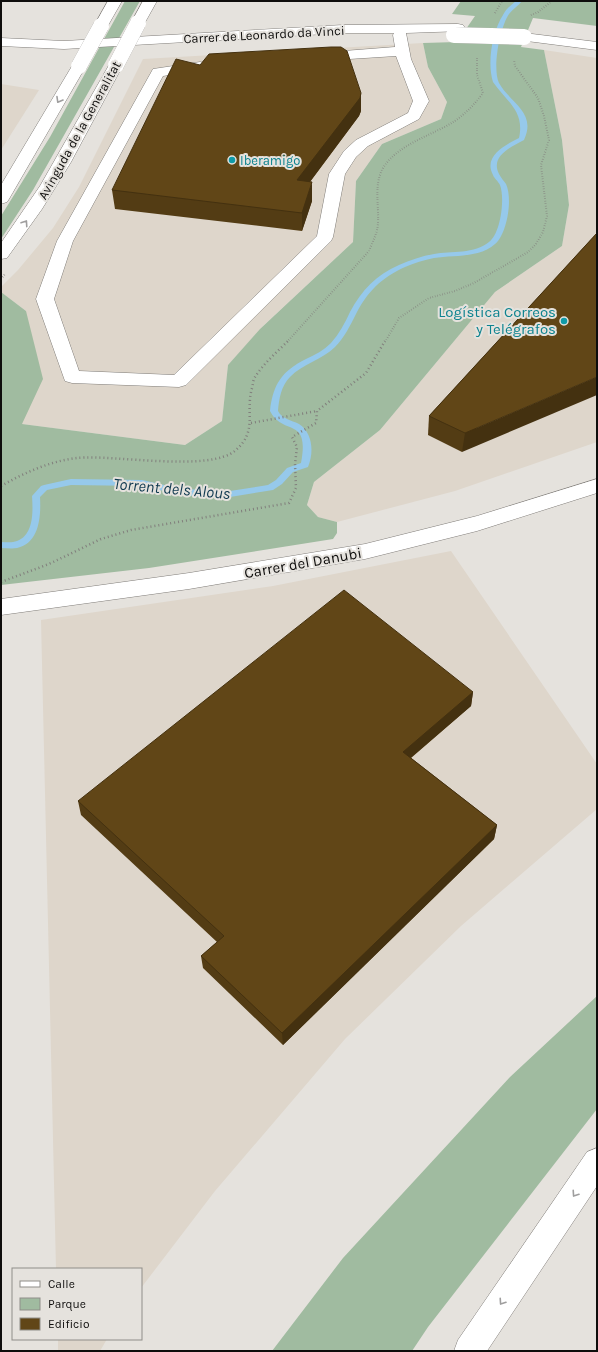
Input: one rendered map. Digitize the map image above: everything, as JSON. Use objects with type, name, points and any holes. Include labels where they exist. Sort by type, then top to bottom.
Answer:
[{"type":"main road","points":[[1,199],[115,1]]},
{"type":"main road","name":"Avinguda de la Generalitat","points":[[1,254],[17,234],[47,188],[150,1]]},
{"type":"main road","points":[[526,28],[597,39]]},
{"type":"main road","points":[[526,28],[597,46]]},
{"type":"main road","name":"Carrer de Leonardo da Vinci","points":[[1,42],[64,45],[343,29],[456,31],[526,28]]},
{"type":"main road","name":"Carrer de Leonardo da Vinci","points":[[1,51],[58,54],[327,38],[402,43],[456,31]]},
{"type":"main road","points":[[216,65],[158,72],[66,241],[45,299],[72,377],[179,381],[325,237],[337,174],[350,154],[362,143],[414,116],[421,101],[404,59],[402,43],[302,59]]},
{"type":"main road","name":"Carrer del Danubi","points":[[1,607],[200,580],[348,555],[402,544],[479,523],[597,486]]},
{"type":"main road","points":[[469,1351],[597,1162]]},
{"type":"path","points":[[526,28],[538,12],[552,1]]},
{"type":"path","points":[[251,423],[269,418],[317,411],[366,373],[400,318],[429,298],[455,291],[474,283],[528,252],[536,244],[543,232],[547,216],[541,165],[549,140],[544,116],[538,98],[515,66],[513,57]]},
{"type":"path","points":[[1,582],[49,564],[101,539],[131,530],[289,503],[296,488],[295,464],[297,447],[292,437],[316,423],[317,411]]},
{"type":"shaded area","points":[[423,43],[428,67],[447,102],[441,119],[382,144],[356,181],[353,242],[264,325],[228,365],[222,421],[185,445],[22,424],[26,311],[1,292],[1,287],[18,270],[53,228],[79,187],[143,59]]},
{"type":"shaded area","points":[[544,50],[597,58],[597,442],[455,491],[337,522],[318,517],[307,505],[314,482],[380,430],[495,292],[562,246],[569,205],[562,140]]},
{"type":"shaded area","points":[[1,84],[39,90],[1,150]]},
{"type":"shaded area","points":[[451,551],[597,764],[597,809],[461,926],[345,1039],[215,1191],[142,1287],[142,1268],[56,1268],[41,620],[273,586]]},
{"type":"shaded area","points":[[58,1340],[106,1340],[100,1351],[58,1351]]},
{"type":"green space","points":[[125,1],[140,1],[33,190],[1,239],[1,216],[50,137]]},
{"type":"green space","points":[[461,1],[597,1],[597,26],[533,18],[521,47],[544,50],[562,140],[569,205],[562,246],[495,292],[380,430],[314,482],[307,505],[318,517],[337,522],[337,533],[333,539],[149,568],[1,585],[1,292],[26,311],[43,379],[22,424],[185,445],[222,421],[228,365],[260,329],[353,242],[356,181],[382,144],[441,119],[447,102],[428,67],[423,43],[457,42],[475,16],[452,14]]},
{"type":"green space","points":[[597,996],[597,1109],[428,1327],[412,1351],[272,1351],[343,1258],[510,1077]]},
{"type":"building","name":"Iberamigo","points":[[341,47],[347,51],[361,93],[360,98],[297,180],[312,182],[302,213],[112,190],[176,59],[200,65],[209,54]]},
{"type":"building","name":"Logística Correos y Telégrafos","points":[[597,233],[597,377],[465,433],[429,416]]},
{"type":"building","points":[[344,590],[473,692],[403,752],[497,825],[282,1033],[201,956],[224,936],[78,801]]},
{"type":"waterway","name":"Torrent dels Alous","points":[[1,545],[17,545],[24,542],[29,537],[36,517],[36,496],[44,488],[71,482],[142,483],[182,492],[230,494],[270,488],[279,482],[290,470],[305,465],[307,450],[307,439],[305,434],[295,426],[280,418],[274,411],[279,389],[287,376],[293,370],[321,354],[333,345],[343,332],[368,289],[383,276],[400,267],[422,259],[485,248],[492,244],[499,234],[503,220],[505,196],[503,185],[496,175],[494,162],[500,152],[522,139],[524,121],[518,108],[501,90],[496,82],[493,68],[497,37],[503,20],[506,14],[519,1]]},
{"type":"place","name":"Iberamigo","points":[[232,160]]},
{"type":"place","name":"Logística Correos y Telégrafos","points":[[564,321]]}]
